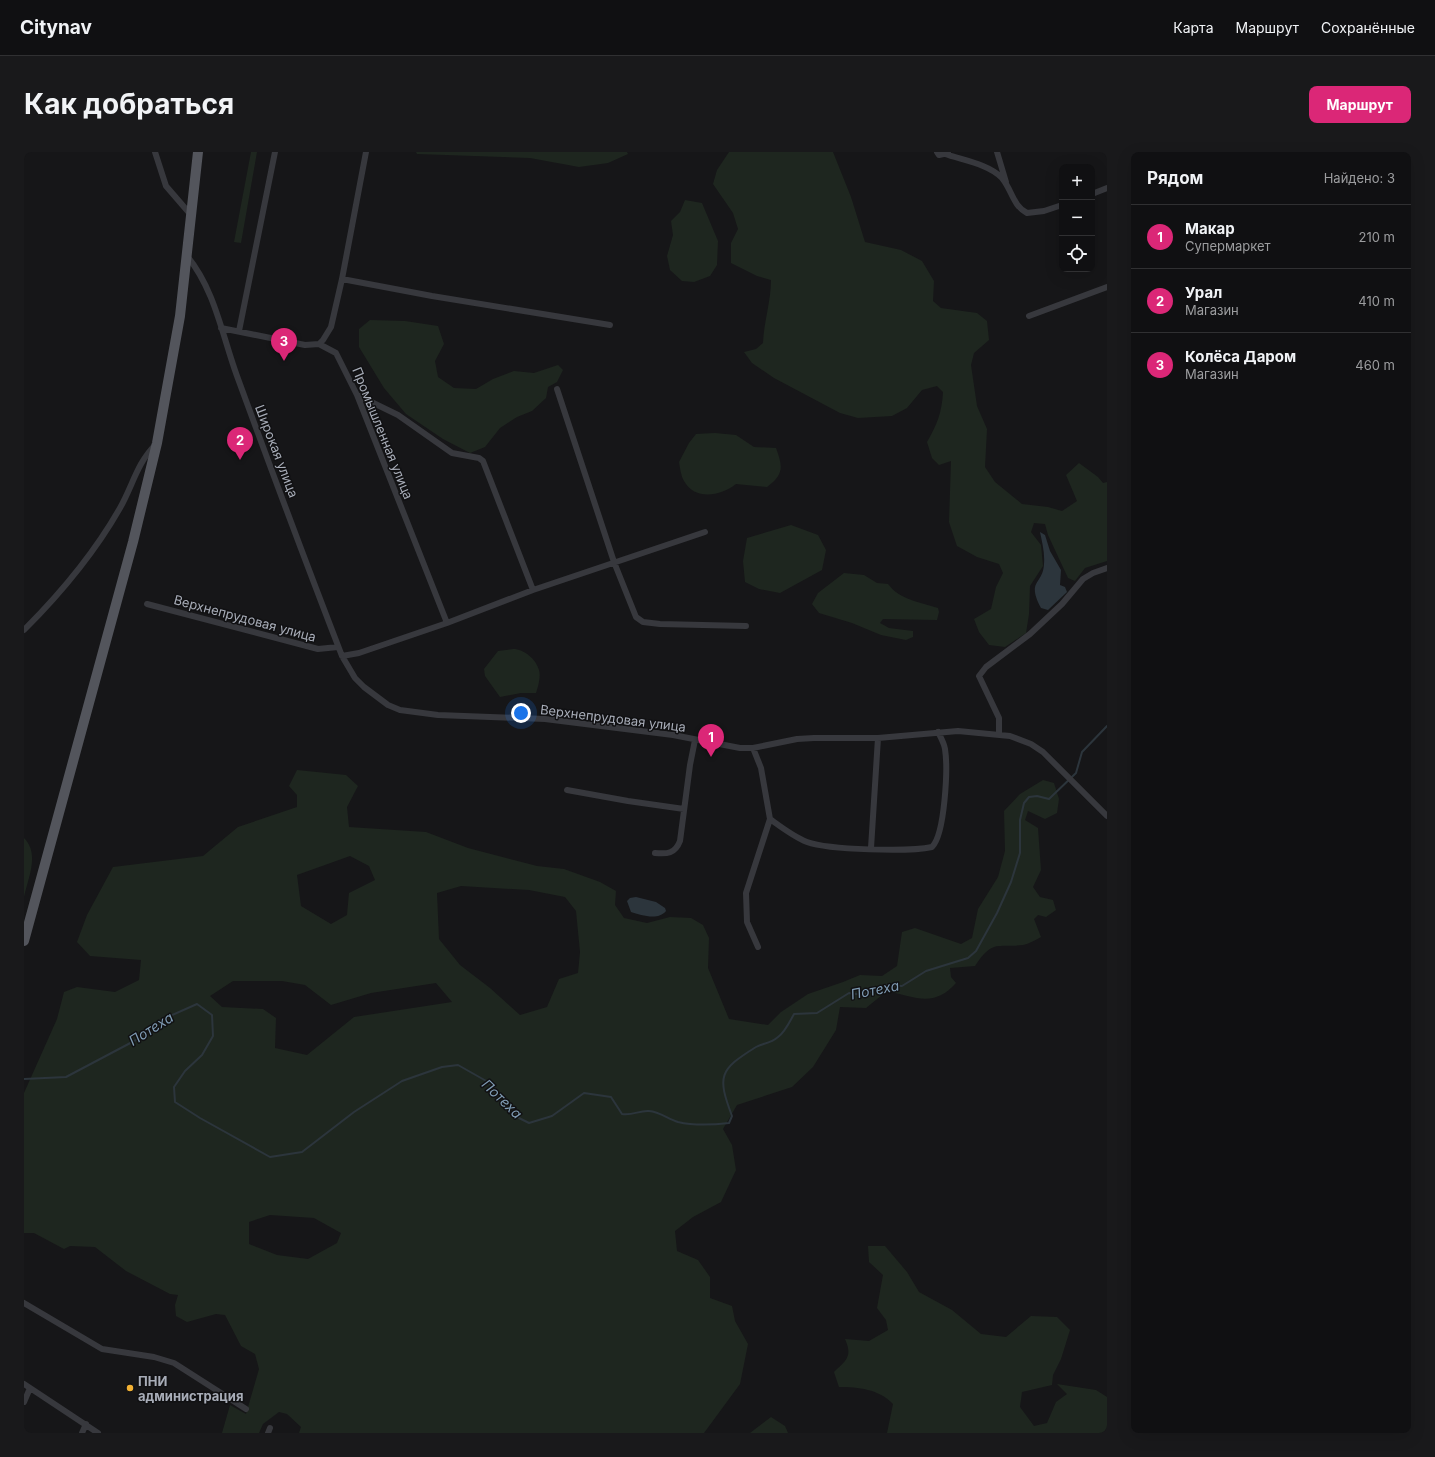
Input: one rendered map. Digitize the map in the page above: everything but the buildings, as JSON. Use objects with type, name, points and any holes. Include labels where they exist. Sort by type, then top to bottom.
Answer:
[{"type":"main road","points":[[24,941],[133,542],[157,443],[180,316],[198,152]]},
{"type":"street","points":[[154,152],[166,186],[191,215]]},
{"type":"street","points":[[239,331],[275,152]]},
{"type":"street","points":[[222,328],[305,344],[319,344],[324,340],[331,327],[342,278],[366,152]]},
{"type":"street","points":[[997,152],[1007,186],[1015,203],[1027,213],[1044,211],[1059,206]]},
{"type":"street","points":[[943,153],[987,168],[996,173],[1007,186]]},
{"type":"street","points":[[1095,193],[1107,188]]},
{"type":"street","name":"Широкая улица","points":[[187,256],[198,270],[206,286],[222,328],[236,374],[342,656]]},
{"type":"street","points":[[342,278],[432,296],[610,325]]},
{"type":"street","points":[[1029,316],[1107,287]]},
{"type":"street","name":"Промышленная улица","points":[[319,344],[336,353],[357,395],[448,623]]},
{"type":"street","points":[[557,388],[614,562],[639,621],[660,624],[746,626]]},
{"type":"street","points":[[357,395],[388,409],[452,453],[483,460],[533,590]]},
{"type":"street","points":[[24,630],[86,559],[120,508],[144,456],[157,443]]},
{"type":"street","points":[[342,656],[359,653],[448,623],[533,590],[705,532]]},
{"type":"street","points":[[999,734],[999,718],[979,676],[986,667],[1030,634],[1062,604],[1083,579],[1094,572],[1107,568]]},
{"type":"street","name":"Верхнепрудовая улица","points":[[147,604],[318,649],[338,646]]},
{"type":"street","name":"Верхнепрудовая улица","points":[[342,656],[351,672],[364,687],[381,701],[400,710],[438,715],[545,719],[625,728],[726,746],[753,748],[796,739],[878,738],[938,732],[999,734],[1022,739],[1043,752],[1107,816]]},
{"type":"street","points":[[770,819],[784,829],[811,843],[871,848],[922,849],[932,847],[936,843],[944,800],[946,777],[945,750],[943,741],[938,732]]},
{"type":"street","points":[[871,848],[878,738]]},
{"type":"street","points":[[655,853],[665,854],[678,848],[695,740]]},
{"type":"street","points":[[753,748],[761,768],[770,819],[746,893],[747,922],[758,947]]},
{"type":"street","points":[[567,790],[684,809]]},
{"type":"street","points":[[24,1303],[102,1349],[154,1357],[174,1363],[246,1409]]},
{"type":"street","points":[[24,1384],[98,1433]]},
{"type":"street","points":[[24,1402],[30,1388]]},
{"type":"street","points":[[82,1433],[86,1424]]},
{"type":"shaded area","points":[[251,152],[257,152],[241,243],[234,242]]},
{"type":"shaded area","points":[[416,152],[627,152],[628,154],[608,163],[579,167],[530,158],[417,154]]},
{"type":"shaded area","points":[[729,152],[833,152],[851,197],[865,242],[901,250],[922,261],[934,281],[933,301],[941,308],[977,313],[987,321],[989,340],[974,353],[971,365],[977,406],[987,429],[985,467],[995,482],[1022,504],[1048,507],[1062,511],[1077,501],[1066,475],[1079,463],[1098,477],[1103,483],[1107,482],[1107,561],[1085,568],[1075,581],[1068,578],[1048,535],[1045,524],[1034,523],[1031,532],[1041,545],[1043,566],[1030,586],[1029,614],[1026,633],[1005,647],[989,645],[979,632],[974,619],[991,609],[996,587],[1003,573],[999,564],[977,557],[957,546],[949,522],[951,461],[939,465],[932,458],[927,442],[934,430],[938,418],[943,392],[937,386],[922,390],[907,408],[892,416],[858,418],[840,413],[774,378],[752,363],[744,352],[756,349],[763,343],[771,280],[757,276],[731,263],[731,243],[738,229],[733,213],[713,184],[717,170]]},
{"type":"shaded area","points":[[685,200],[702,203],[718,241],[717,265],[710,276],[694,282],[682,281],[670,270],[667,256],[673,235],[671,221],[680,212]]},
{"type":"shaded area","points":[[370,320],[405,321],[438,326],[444,344],[435,361],[438,377],[454,388],[476,389],[493,379],[514,371],[534,373],[558,365],[563,370],[557,382],[548,387],[546,398],[532,411],[517,417],[500,428],[485,447],[470,453],[443,439],[406,414],[384,388],[359,347],[359,329]]},
{"type":"shaded area","points":[[715,433],[736,435],[754,447],[776,448],[781,465],[777,478],[767,487],[736,484],[716,494],[701,494],[695,492],[684,481],[679,462],[689,443],[696,434]]},
{"type":"shaded area","points":[[791,525],[818,535],[826,550],[822,570],[780,593],[759,589],[745,582],[743,561],[747,538]]},
{"type":"shaded area","points":[[1040,532],[1045,535],[1050,551],[1061,570],[1060,585],[1065,587],[1067,592],[1048,610],[1041,608],[1035,592],[1036,583],[1041,576],[1044,564],[1044,552]]},
{"type":"shaded area","points":[[844,573],[864,575],[877,583],[888,584],[898,594],[904,597],[938,608],[939,612],[937,620],[883,619],[880,623],[889,628],[913,631],[913,637],[906,640],[881,635],[852,623],[819,613],[812,604],[818,593]]},
{"type":"shaded area","points":[[517,649],[529,655],[535,662],[540,673],[538,688],[536,693],[521,693],[500,697],[485,676],[484,669],[498,651]]},
{"type":"shaded area","points":[[297,770],[346,775],[358,786],[347,807],[349,827],[426,832],[468,848],[537,866],[564,869],[600,882],[616,891],[615,905],[624,918],[647,923],[670,917],[691,918],[703,925],[709,938],[708,968],[729,1019],[768,1025],[781,1012],[808,994],[860,975],[882,976],[897,966],[902,932],[915,928],[961,944],[972,938],[978,909],[998,877],[1005,851],[1004,811],[1020,794],[1043,780],[1054,783],[1059,799],[1057,813],[1045,819],[1028,811],[1025,820],[1038,828],[1041,870],[1033,887],[1040,897],[1053,900],[1056,910],[1046,917],[1038,915],[1034,919],[1041,937],[1030,943],[1014,946],[996,946],[991,948],[981,957],[975,966],[950,968],[951,977],[956,983],[940,996],[924,999],[887,991],[866,1008],[840,1007],[836,1030],[813,1067],[792,1087],[737,1105],[723,1129],[732,1145],[736,1170],[721,1202],[693,1217],[675,1231],[677,1251],[698,1260],[710,1277],[710,1298],[732,1306],[735,1321],[748,1344],[740,1384],[704,1433],[299,1433],[301,1427],[287,1414],[279,1412],[263,1424],[259,1433],[222,1433],[230,1405],[246,1414],[259,1369],[255,1354],[241,1346],[225,1315],[216,1314],[187,1322],[176,1316],[175,1305],[178,1295],[170,1294],[126,1271],[95,1247],[70,1246],[64,1249],[34,1233],[24,1233],[24,1093],[57,1019],[64,992],[77,987],[115,992],[139,980],[141,960],[90,956],[77,942],[87,915],[113,867],[203,856],[238,827],[297,807],[297,795],[289,786]],"holes":[[[350,856],[369,866],[375,880],[349,893],[347,915],[331,924],[301,906],[297,875]],[[461,886],[529,890],[565,897],[576,911],[580,952],[578,973],[559,979],[547,1007],[520,1015],[490,988],[460,965],[439,939],[437,893]],[[233,981],[282,981],[305,985],[331,1005],[371,993],[436,983],[452,1002],[354,1017],[307,1055],[275,1048],[276,1018],[263,1009],[222,1007],[210,996]],[[270,1215],[314,1218],[341,1233],[337,1243],[308,1259],[277,1255],[249,1244],[249,1222]]]},
{"type":"shaded area","points":[[24,838],[29,844],[31,851],[32,866],[24,897]]},
{"type":"shaded area","points":[[636,897],[656,902],[665,908],[666,911],[659,916],[654,917],[631,912],[627,901],[630,898]]},
{"type":"shaded area","points":[[868,1246],[885,1246],[907,1272],[919,1292],[952,1310],[981,1334],[1006,1337],[1031,1316],[1057,1317],[1070,1330],[1061,1359],[1053,1375],[1052,1385],[1022,1392],[1020,1407],[1034,1426],[1047,1423],[1056,1402],[1067,1394],[1057,1384],[1096,1390],[1107,1397],[1107,1433],[887,1433],[893,1404],[875,1392],[861,1388],[839,1387],[834,1372],[847,1358],[848,1350],[845,1339],[869,1341],[888,1330],[886,1320],[877,1308],[883,1275],[869,1262]]},
{"type":"shaded area","points":[[771,1417],[785,1426],[788,1433],[750,1433]]},
{"type":"waterway","name":"Потеха","points":[[24,1079],[66,1077],[136,1040],[161,1020],[197,1004],[212,1015],[213,1036],[202,1055],[185,1071],[174,1087],[175,1102],[200,1118],[270,1157],[302,1152],[354,1112],[402,1081],[442,1067],[458,1065],[488,1082],[509,1103],[519,1118],[529,1123],[552,1116],[584,1093],[611,1097],[622,1114],[649,1111],[674,1121],[684,1123],[704,1125],[729,1123],[732,1116],[724,1092],[723,1083],[724,1075],[728,1068],[756,1047],[772,1041],[781,1035],[794,1014],[817,1013],[849,993],[863,995],[886,985],[902,986],[926,971],[968,958],[976,951],[997,913],[1011,882],[1020,853],[1020,820],[1024,803],[1029,797],[1037,796],[1049,799],[1076,773],[1082,752],[1107,726]]},
{"type":"place","name":"Колёса Даром","points":[[284,361]]},
{"type":"place","name":"Урал","points":[[240,460]]},
{"type":"place","name":"Макар","points":[[711,757]]},
{"type":"place","name":"ПНИ администрация","points":[[130,1388]]}]
